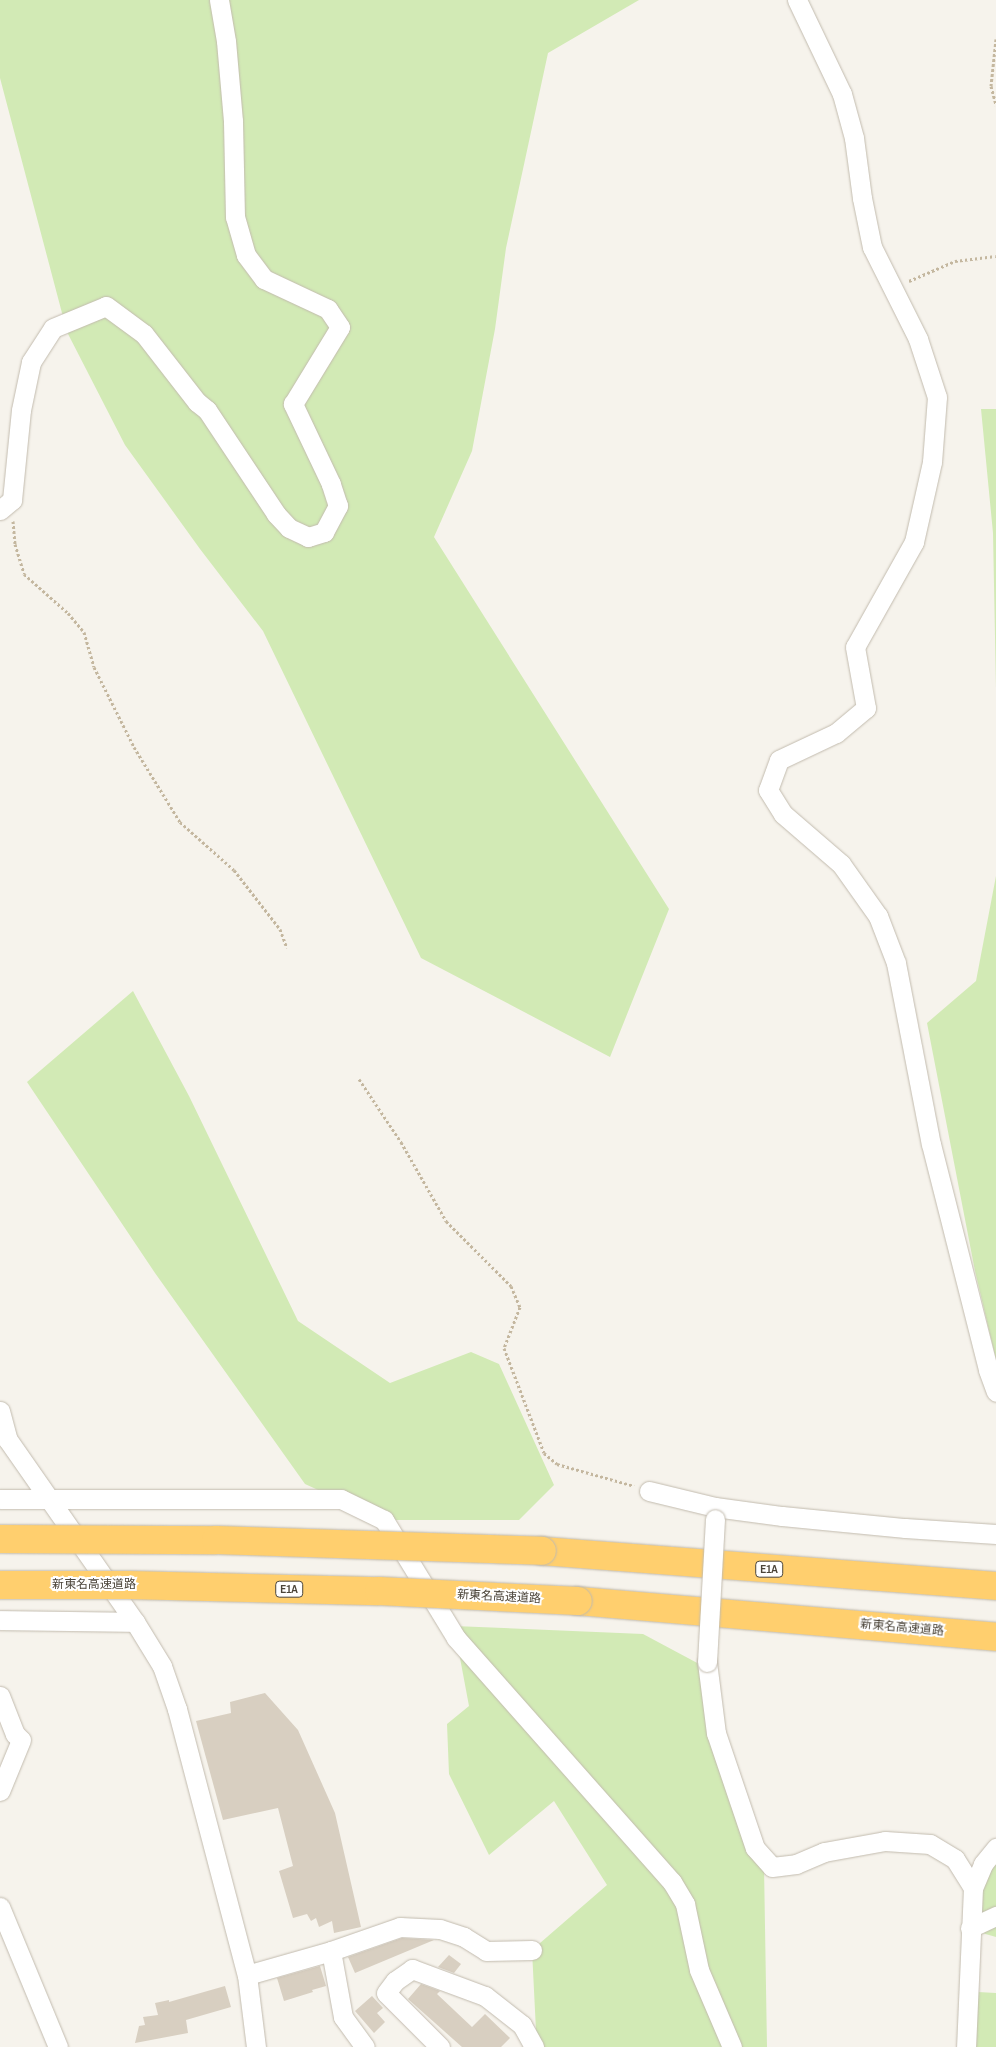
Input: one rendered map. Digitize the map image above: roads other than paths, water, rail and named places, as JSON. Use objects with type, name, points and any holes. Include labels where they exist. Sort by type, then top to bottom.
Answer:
[{"type":"highway","name":"E1A","points":[[0,1538],[216,1540],[542,1551],[996,1586]]},
{"type":"highway","name":"新東名高速道路","points":[[0,1585],[128,1585],[379,1591],[578,1601],[996,1637]]},
{"type":"street","points":[[6,505],[20,410],[31,362],[53,328],[106,306],[144,334],[198,402],[207,410],[276,514],[289,528],[308,537],[324,532],[338,506],[331,484],[293,404],[340,327],[328,309],[264,279],[246,255],[236,217],[233,121],[226,41],[219,0]]},
{"type":"street","points":[[798,0],[842,94],[854,138],[862,198],[872,247],[918,339],[937,397],[932,462],[914,542],[855,647],[866,708],[836,733],[779,760],[768,790],[783,814],[841,864],[878,916],[896,964],[932,1144],[988,1370],[996,1392]]},
{"type":"street","points":[[0,1411],[8,1440],[136,1622],[162,1666],[177,1709],[247,1974],[256,2047]]},
{"type":"street","points":[[650,1491],[715,1513],[782,1516],[996,1534]]},
{"type":"street","points":[[0,1499],[341,1498],[384,1520],[456,1638],[672,1882],[685,1904],[699,1970],[732,2047]]},
{"type":"street","points":[[715,1513],[707,1662],[716,1733],[755,1848],[772,1867],[796,1864],[824,1852],[885,1841],[930,1844],[955,1859],[973,1888]]},
{"type":"street","points":[[0,1620],[136,1622]]},
{"type":"street","points":[[0,1696],[15,1734],[21,1740],[0,1791]]},
{"type":"street","points":[[966,2047],[973,1888],[983,1864],[996,1848]]},
{"type":"street","points":[[0,1907],[58,2047]]},
{"type":"street","points":[[970,1928],[996,1916]]},
{"type":"street","points":[[247,1974],[331,1951],[400,1927],[440,1929],[464,1937],[486,1951],[532,1950]]},
{"type":"street","points":[[331,1951],[343,2017],[365,2047]]},
{"type":"street","points":[[440,2047],[386,1993],[395,1981],[412,1969],[485,1996],[522,2025],[534,2047]]}]
